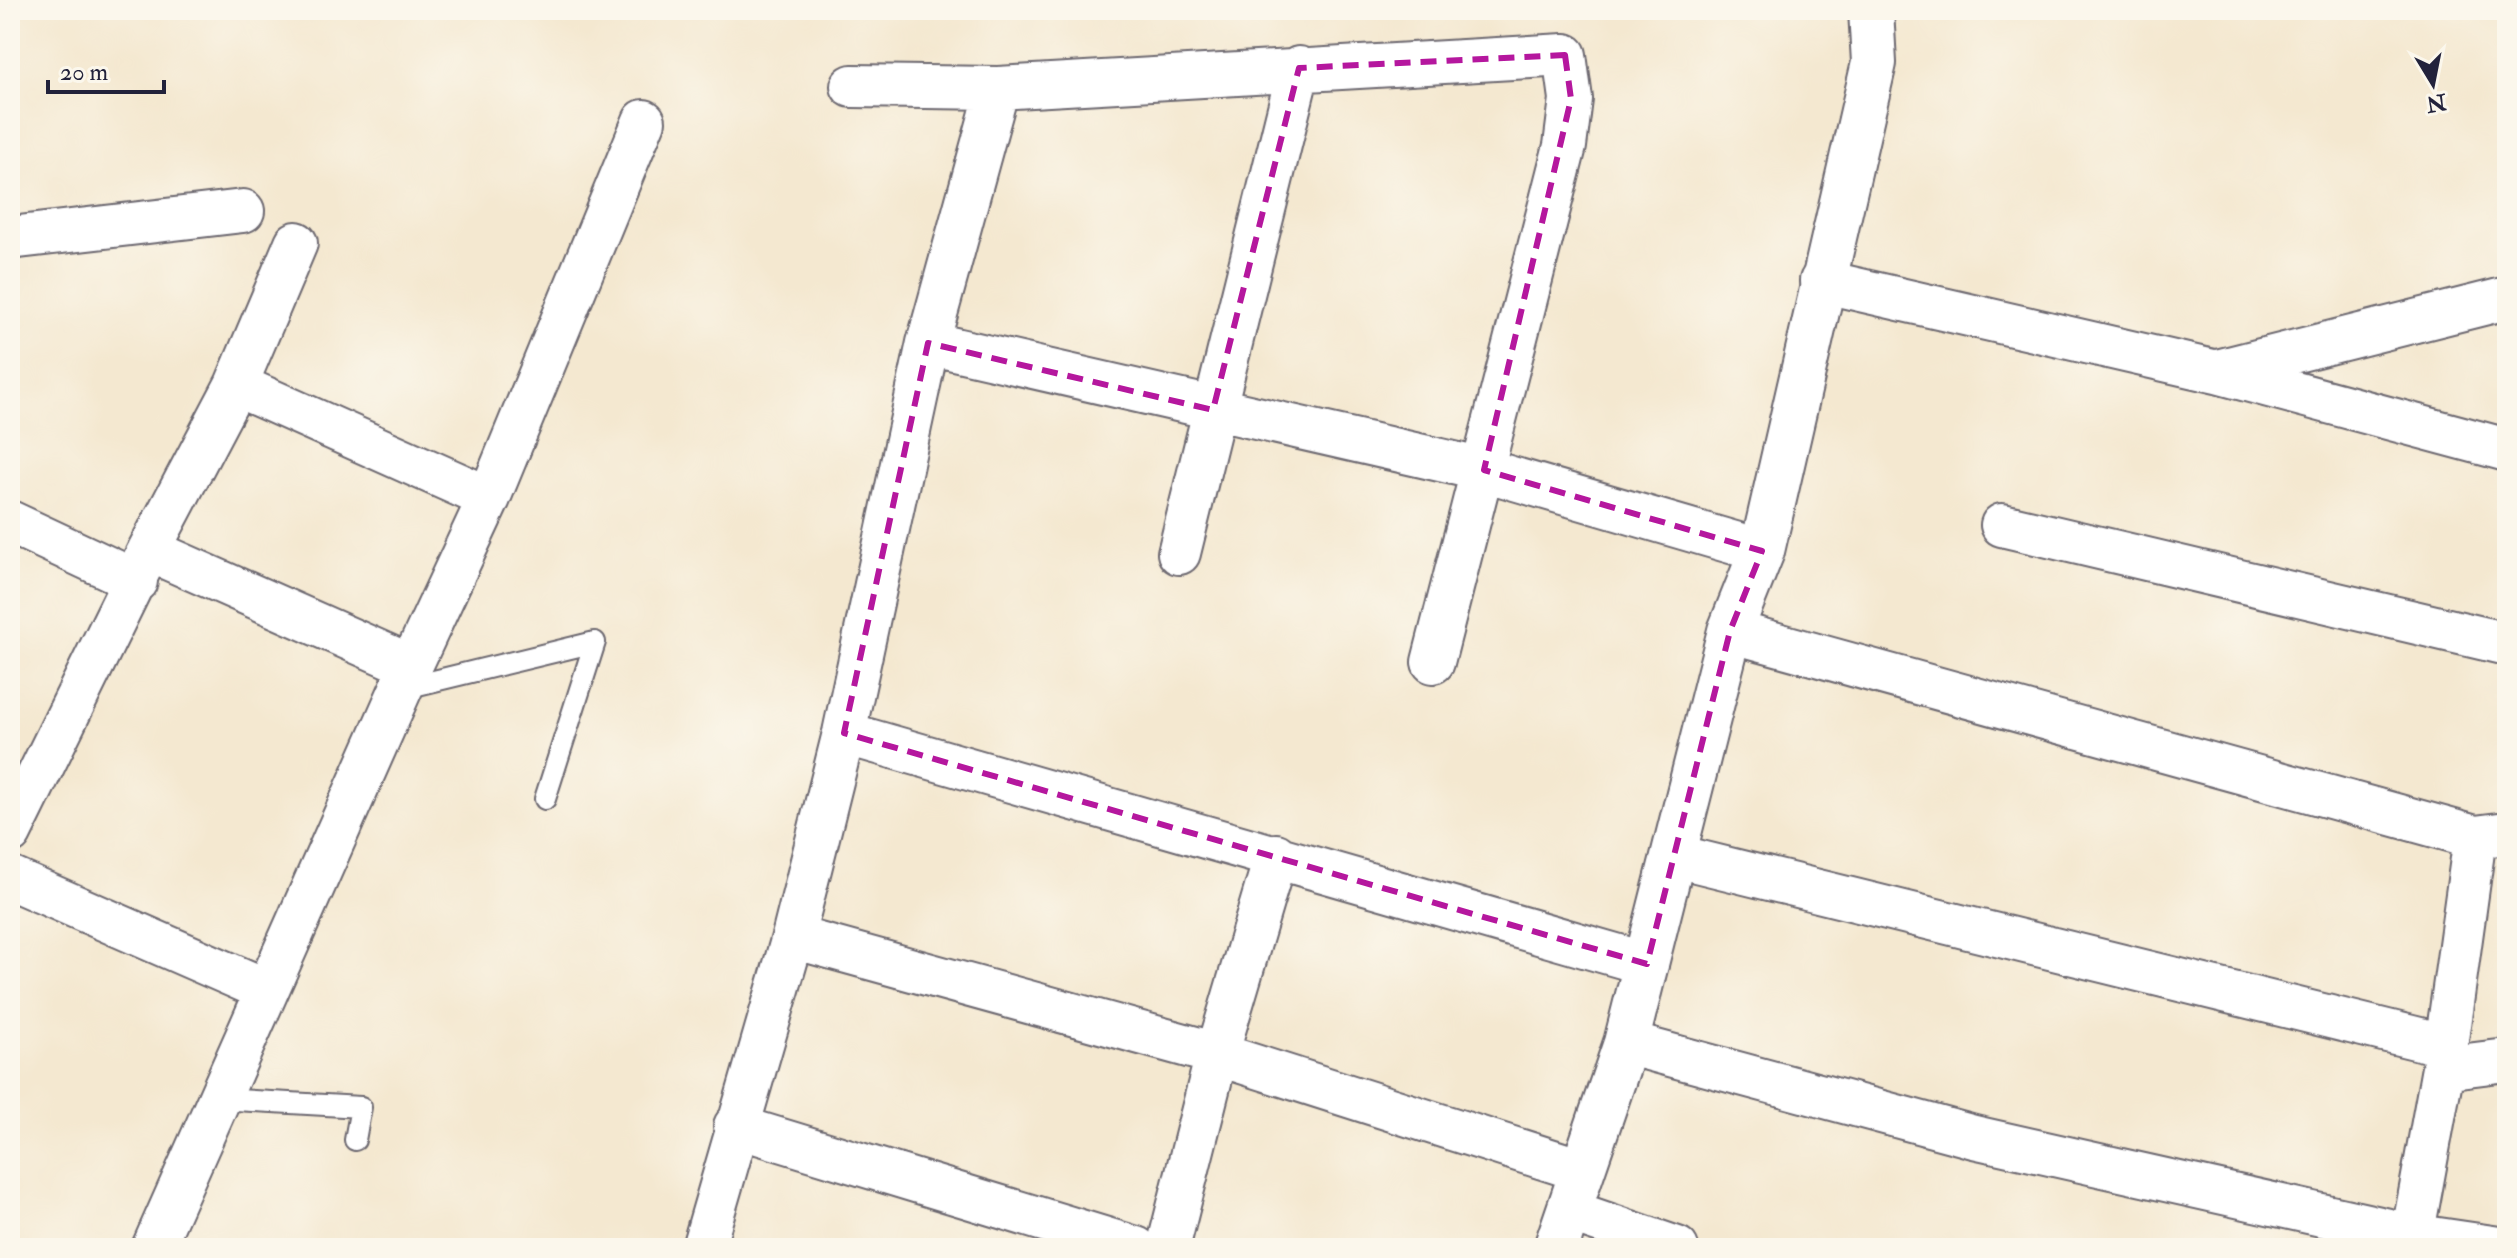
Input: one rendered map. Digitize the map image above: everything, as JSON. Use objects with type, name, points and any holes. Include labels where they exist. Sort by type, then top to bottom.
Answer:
[{"type":"street","points":[[1677,1248],[1562,1230],[1626,1043],[1676,856],[1730,631],[1762,551],[1821,281],[1874,63],[1871,10]]},
{"type":"street","points":[[852,86],[998,88],[1299,68],[1565,55],[1571,99],[1565,146],[1433,662]]},
{"type":"street","points":[[1179,553],[1299,68]]},
{"type":"street","points":[[703,1248],[735,1126],[793,937],[844,733],[928,343],[998,88]]},
{"type":"street","points":[[153,1248],[489,498],[644,121]]},
{"type":"street","points":[[10,238],[243,211]]},
{"type":"street","points":[[10,833],[236,385],[296,243]]},
{"type":"street","points":[[1821,281],[2217,372],[2507,450]]},
{"type":"street","points":[[2217,372],[2507,298]]},
{"type":"street","points":[[928,343],[1484,470],[1762,551]]},
{"type":"street","points":[[236,385],[489,498]]},
{"type":"street","points":[[10,522],[143,566],[406,678]]},
{"type":"street","points":[[2002,525],[2507,644]]},
{"type":"street","points":[[1730,631],[2491,835],[2444,1056],[2410,1242]]},
{"type":"street","points":[[844,733],[1647,964]]},
{"type":"street","points":[[1168,1248],[1217,1054],[1276,855]]},
{"type":"street","points":[[1676,856],[2444,1056],[2507,1060]]},
{"type":"street","points":[[10,878],[266,990]]},
{"type":"street","points":[[793,937],[1217,1054],[1581,1170]]},
{"type":"street","points":[[1626,1043],[1974,1137],[2410,1242],[2499,1248]]},
{"type":"street","points":[[735,1126],[1136,1248]]},
{"type":"lane","points":[[406,678],[595,642],[545,799]]},
{"type":"lane","points":[[218,1099],[361,1107],[355,1140]]},
{"type":"highlighted area","points":[[1565,55],[1571,99],[1484,470],[1762,551],[1730,631],[1647,964],[844,733],[928,343],[1213,410],[1299,68]]}]
